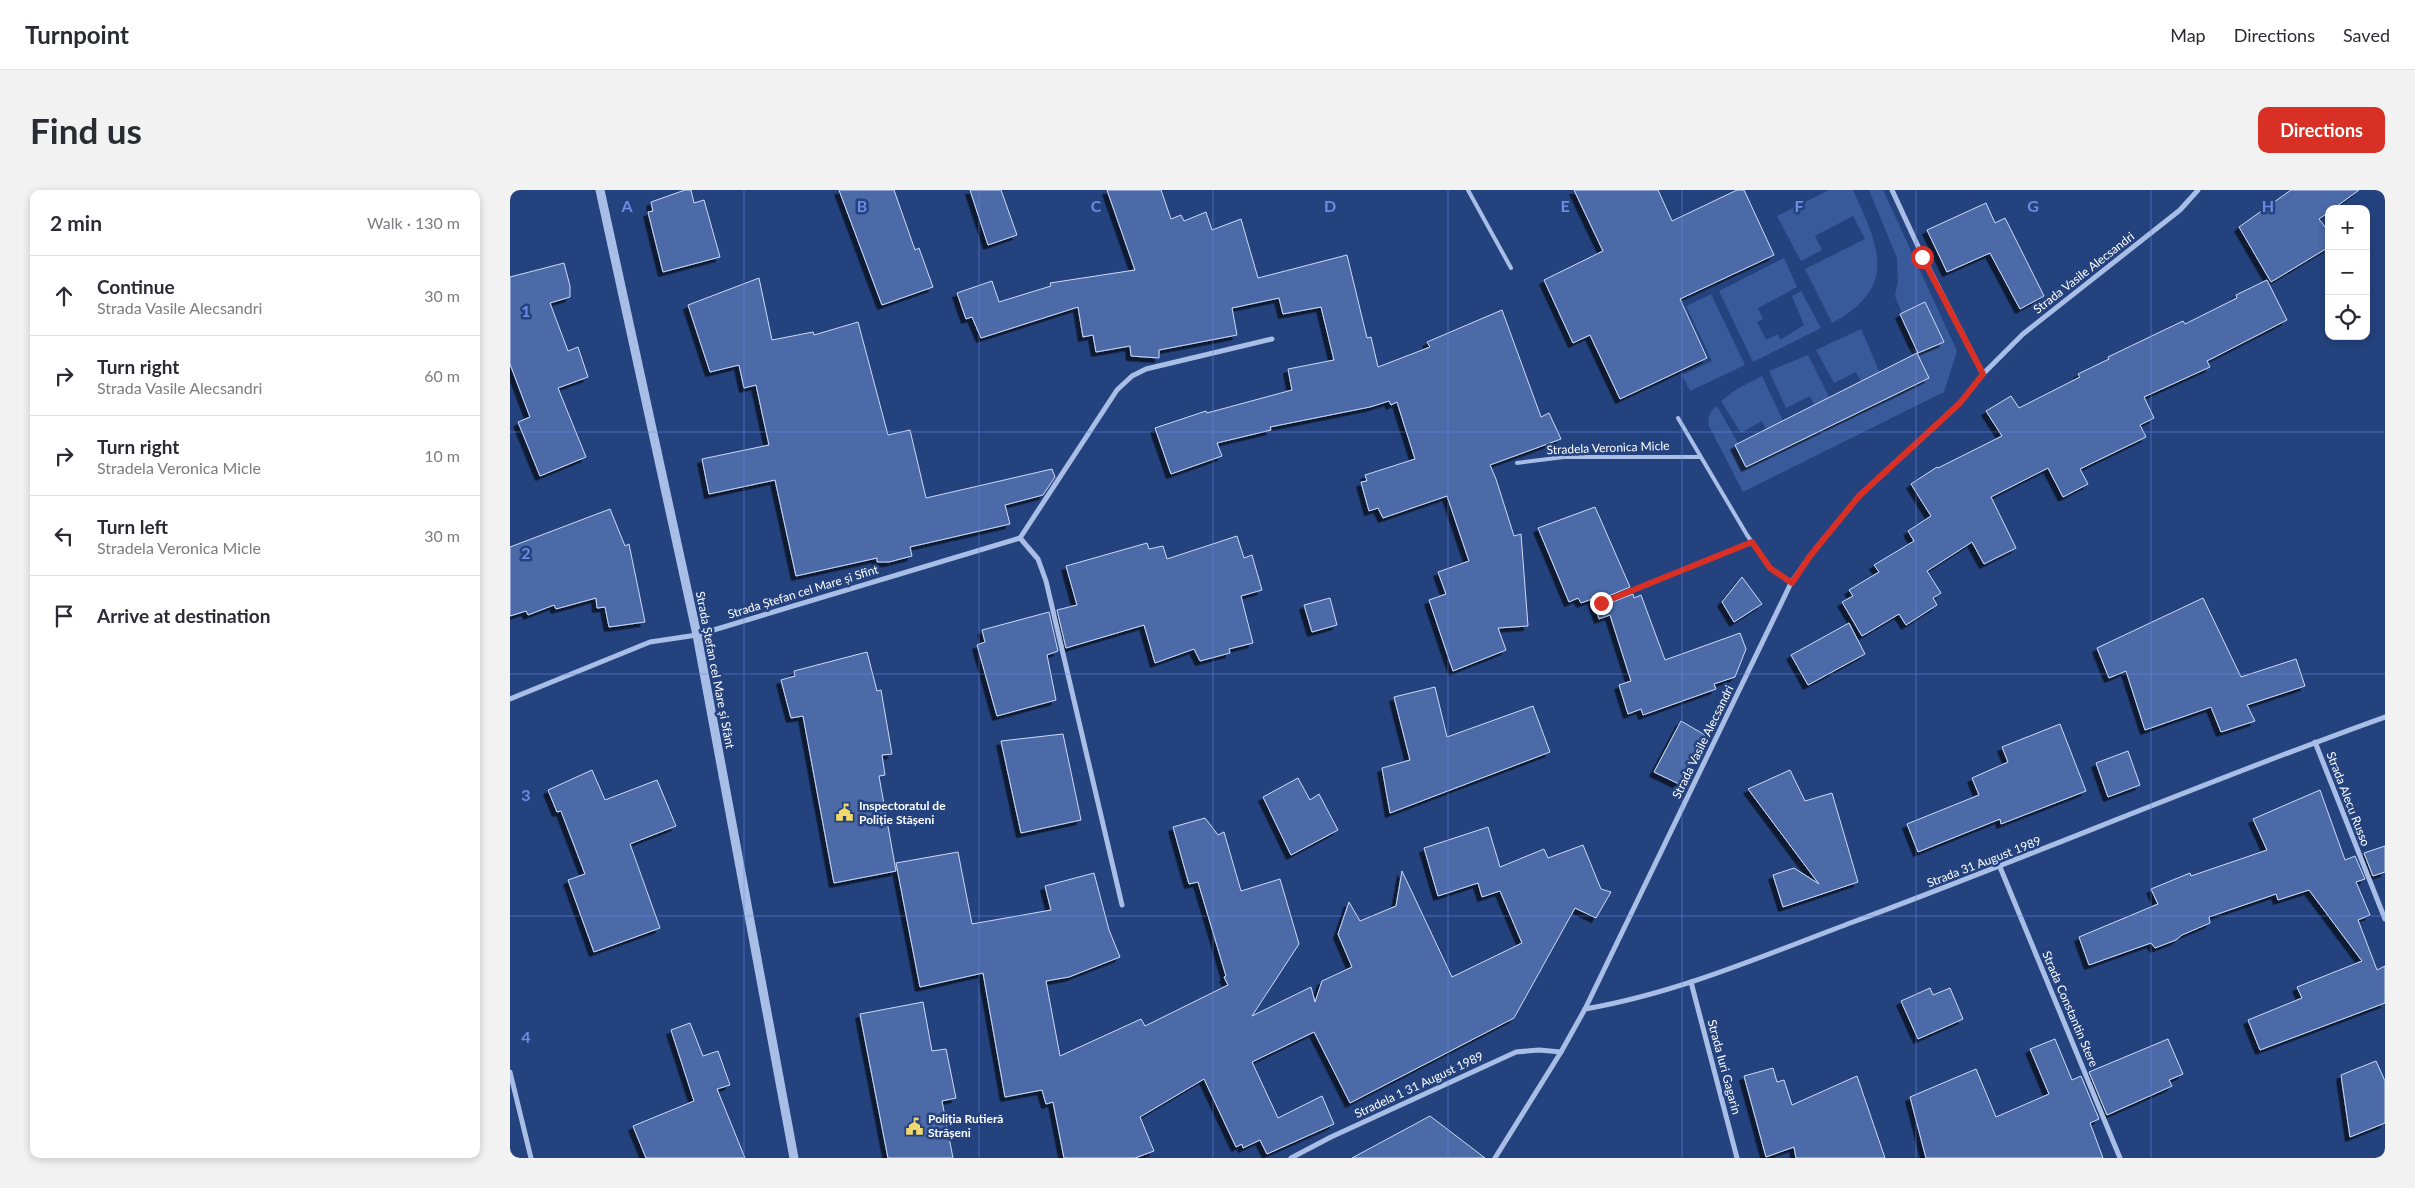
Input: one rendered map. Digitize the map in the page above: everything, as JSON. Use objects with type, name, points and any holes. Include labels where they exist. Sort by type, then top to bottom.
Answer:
[{"type":"street","name":"Strada Ștefan cel Mare și Sfânt","points":[[600,190],[697,635],[794,1158]]},
{"type":"street","points":[[1892,190],[1922,257],[1983,374]]},
{"type":"street","name":"Strada Vasile Alecsandri","points":[[1495,1158],[1585,1010],[1792,583],[1810,556],[1859,496],[1960,403],[1983,374],[2023,334],[2180,210],[2198,190]]},
{"type":"street","points":[[1122,905],[1046,581],[1038,558],[1020,538],[1117,390],[1132,376],[1146,369],[1272,339]]},
{"type":"street","name":"Strada Ștefan cel Mare și Sfînt","points":[[510,699],[650,642],[697,635],[1020,538]]},
{"type":"street","name":"Strada 31 August 1989","points":[[1585,1010],[1629,1002],[1691,982],[2000,867],[2315,742],[2385,717]]},
{"type":"street","name":"Strada Alecu Russo","points":[[2315,742],[2385,919]]},
{"type":"street","name":"Strada Constantin Stere","points":[[2000,867],[2120,1158]]},
{"type":"street","name":"Strada Iuri Gagarin","points":[[1691,982],[1738,1158]]},
{"type":"street","name":"Stradela 1 31 August 1989","points":[[1291,1158],[1516,1052],[1540,1050],[1561,1052]]},
{"type":"street","points":[[510,1072],[531,1158]]},
{"type":"lane","points":[[1468,190],[1511,268]]},
{"type":"lane","name":"Stradela Veronica Micle","points":[[1678,418],[1752,542],[1770,568],[1792,583]]},
{"type":"lane","name":"Stradela Veronica Micle","points":[[1517,463],[1564,457],[1700,457]]},
{"type":"lane","points":[[1601,603],[1752,542]]},
{"type":"shaded area","points":[[1829,190],[1853,190],[1870,230],[1877,264],[1875,280],[1867,295],[1853,309],[1832,323],[1805,269],[1865,239],[1853,216],[1815,236],[1822,250],[1801,261],[1777,216]]},
{"type":"shaded area","points":[[1869,190],[1883,190],[1957,351],[1944,392],[1743,492],[1709,426],[1709,417],[1713,410],[1717,406],[1738,443],[1735,445],[1746,467],[1783,448],[1768,433],[1762,421],[1741,433],[1721,401],[1737,389],[1762,376],[1794,444],[1831,425],[1816,409],[1810,396],[1786,408],[1769,371],[1808,355],[1841,421],[1879,403],[1864,388],[1856,372],[1834,383],[1816,350],[1861,329],[1890,396],[1929,378],[1921,360],[1914,363],[1909,350],[1922,343],[1925,350],[1944,341],[1925,303],[1902,313],[1895,296],[1898,281],[1897,258]]},
{"type":"shaded area","points":[[1784,258],[1797,287],[1758,308],[1763,319],[1757,322],[1766,340],[1778,334],[1780,340],[1804,325],[1792,296],[1801,291],[1821,328],[1753,362],[1719,291]]},
{"type":"shaded area","points":[[1711,294],[1745,365],[1690,391],[1682,375],[1712,361],[1686,306]]},
{"type":"building","points":[[685,190],[691,190],[694,203],[704,200],[720,257],[663,272],[648,212],[653,211],[651,202]]},
{"type":"building","points":[[839,190],[894,190],[915,250],[919,248],[933,287],[882,305]]},
{"type":"building","points":[[970,190],[1001,190],[1017,235],[988,245]]},
{"type":"building","points":[[1107,190],[1161,190],[1171,219],[1181,215],[1184,221],[1206,212],[1212,230],[1241,219],[1258,278],[1347,255],[1367,338],[1371,337],[1378,367],[1430,347],[1427,342],[1502,310],[1541,417],[1549,413],[1561,439],[1490,465],[1514,536],[1521,534],[1528,626],[1498,628],[1506,650],[1453,671],[1429,600],[1446,594],[1438,572],[1469,561],[1447,496],[1383,518],[1378,508],[1369,511],[1361,482],[1367,481],[1365,475],[1415,459],[1397,402],[1391,405],[1389,401],[1370,407],[1270,427],[1271,430],[1217,443],[1222,456],[1171,474],[1155,428],[1206,411],[1207,413],[1292,390],[1288,369],[1334,360],[1321,307],[1283,314],[1279,298],[1232,308],[1237,335],[1159,350],[1159,358],[1131,356],[1130,346],[1096,352],[1093,335],[1083,337],[1078,307],[981,338],[972,317],[966,319],[957,293],[992,281],[999,302],[1051,286],[1050,283],[1135,270]]},
{"type":"building","points":[[1574,190],[1658,190],[1672,221],[1737,190],[1744,190],[1774,255],[1680,299],[1707,358],[1620,399],[1590,335],[1573,343],[1544,280],[1603,251]]},
{"type":"building","points":[[2291,190],[2359,190],[2338,205],[2325,205],[2325,215],[2319,219],[2325,227],[2325,249],[2271,282],[2239,227]]},
{"type":"building","points":[[1986,203],[1995,223],[2005,218],[2044,296],[2020,309],[1990,253],[1947,272],[1927,230]]},
{"type":"building","points":[[564,263],[570,286],[570,297],[550,303],[568,351],[578,347],[588,377],[558,388],[586,457],[540,476],[518,422],[530,417],[510,364],[510,277]]},
{"type":"building","points":[[759,278],[772,340],[813,332],[814,335],[858,322],[888,435],[910,430],[926,498],[1052,469],[1055,477],[1043,495],[1005,505],[1010,524],[910,547],[912,556],[889,562],[877,562],[877,558],[796,576],[775,480],[709,494],[702,459],[769,445],[756,385],[744,388],[739,365],[710,372],[688,305]]},
{"type":"building","points":[[2267,280],[2287,320],[2207,361],[2210,367],[2144,397],[2154,418],[2140,425],[2146,437],[2080,469],[2088,484],[2063,497],[2048,468],[1991,497],[2016,548],[1984,564],[1972,542],[1927,571],[1941,593],[1933,598],[1937,605],[1906,625],[1899,614],[1862,636],[1842,602],[1853,596],[1849,590],[1879,572],[1874,565],[1914,541],[1908,531],[1931,516],[1911,484],[1937,467],[2002,436],[1986,411],[2011,396],[2019,408],[2080,377],[2078,374],[2109,359],[2108,357],[2183,321],[2185,324],[2237,298],[2236,295]]},
{"type":"building","points":[[1925,302],[1944,342],[1918,353],[1900,314]]},
{"type":"building","points":[[1917,353],[1929,378],[1746,467],[1735,445]]},
{"type":"building","points":[[1595,507],[1630,587],[1599,600],[1598,606],[1633,594],[1634,598],[1641,595],[1665,660],[1740,633],[1746,649],[1735,677],[1714,684],[1716,689],[1643,715],[1641,709],[1628,714],[1619,685],[1631,681],[1610,615],[1599,619],[1592,599],[1581,603],[1578,598],[1569,602],[1538,528]]},
{"type":"building","points":[[610,509],[625,546],[629,544],[645,622],[609,627],[605,607],[597,608],[596,598],[556,609],[554,605],[528,615],[526,611],[510,616],[510,547]]},
{"type":"building","points":[[1237,536],[1244,558],[1252,555],[1262,590],[1241,596],[1253,643],[1229,649],[1230,653],[1200,661],[1194,649],[1155,663],[1144,625],[1066,648],[1057,610],[1077,605],[1066,566],[1147,543],[1149,549],[1163,546],[1167,559]]},
{"type":"building","points":[[1742,577],[1762,604],[1734,622],[1722,602]]},
{"type":"building","points":[[1330,598],[1337,625],[1312,632],[1304,605]]},
{"type":"building","points":[[2203,598],[2241,677],[2296,659],[2305,686],[2247,705],[2255,721],[2221,732],[2211,707],[2145,730],[2126,671],[2109,678],[2097,648]]},
{"type":"building","points":[[1049,612],[1058,651],[1047,655],[1056,700],[997,716],[977,645],[985,642],[982,630]]},
{"type":"building","points":[[1849,623],[1865,654],[1808,685],[1791,655]]},
{"type":"building","points":[[867,652],[877,691],[881,690],[892,754],[882,755],[885,775],[879,776],[896,871],[834,883],[803,716],[791,718],[781,680],[795,676],[794,671]]},
{"type":"building","points":[[1435,687],[1447,737],[1533,706],[1550,752],[1390,813],[1382,768],[1410,760],[1394,697]]},
{"type":"building","points":[[1681,721],[1705,735],[1679,784],[1654,772]]},
{"type":"building","points":[[2060,724],[2086,791],[2001,824],[2000,819],[1918,852],[1907,824],[1979,795],[1972,778],[2008,762],[2002,747]]},
{"type":"building","points":[[1063,734],[1081,820],[1021,833],[1001,741]]},
{"type":"building","points":[[2128,751],[2140,785],[2108,797],[2096,763]]},
{"type":"building","points":[[592,770],[605,800],[657,780],[676,826],[630,844],[660,928],[594,952],[568,880],[585,874],[561,811],[557,812],[548,790]]},
{"type":"building","points":[[1790,770],[1805,801],[1832,793],[1858,882],[1783,907],[1773,875],[1794,868],[1819,884],[1748,789]]},
{"type":"building","points":[[1298,778],[1310,800],[1319,794],[1338,830],[1291,855],[1263,797]]},
{"type":"building","points":[[2320,790],[2345,860],[2355,856],[2365,879],[2356,882],[2370,915],[2358,920],[2377,970],[2385,966],[2385,1003],[2260,1050],[2248,1020],[2302,998],[2297,987],[2362,961],[2309,890],[2278,900],[2276,894],[2209,917],[2210,923],[2155,948],[2151,943],[2089,965],[2079,937],[2158,904],[2151,889],[2190,873],[2191,876],[2267,850],[2253,819]]},
{"type":"building","points":[[1205,818],[1218,835],[1224,832],[1241,891],[1280,879],[1299,944],[1252,1016],[1311,987],[1315,1002],[1322,981],[1352,967],[1338,934],[1349,902],[1360,921],[1396,906],[1402,871],[1452,977],[1522,943],[1500,891],[1482,897],[1478,883],[1438,896],[1424,848],[1488,827],[1500,867],[1544,849],[1548,858],[1583,845],[1601,889],[1611,892],[1596,918],[1575,908],[1514,1018],[1350,1103],[1314,1032],[1252,1062],[1278,1118],[1322,1096],[1334,1124],[1267,1154],[1260,1140],[1243,1148],[1242,1144],[1236,1147],[1204,1079],[1140,1117],[1154,1151],[1135,1158],[1064,1158],[1053,1102],[1046,1104],[1042,1090],[1005,1097],[983,973],[920,987],[896,863],[958,852],[972,924],[1051,910],[1045,886],[1094,873],[1109,930],[1120,957],[1069,977],[1046,981],[1060,1056],[1141,1019],[1145,1026],[1228,985],[1224,977],[1226,976],[1198,882],[1189,884],[1173,827]]},
{"type":"building","points":[[2385,846],[2385,872],[2373,876],[2364,853]]},
{"type":"building","points":[[1930,988],[1933,995],[1950,988],[1963,1019],[1918,1039],[1901,1001]]},
{"type":"building","points":[[923,1002],[932,1051],[946,1049],[956,1098],[942,1101],[953,1158],[888,1158],[860,1014]]},
{"type":"building","points":[[690,1023],[703,1056],[718,1051],[730,1085],[717,1089],[745,1158],[646,1158],[633,1126],[694,1101],[671,1030]]},
{"type":"building","points":[[2055,1039],[2072,1080],[2081,1076],[2099,1119],[2090,1123],[2103,1158],[1926,1158],[1910,1097],[1976,1069],[1996,1117],[2049,1094],[2030,1049]]},
{"type":"building","points":[[2168,1039],[2183,1074],[2169,1080],[2172,1086],[2107,1115],[2089,1072]]},
{"type":"building","points":[[2376,1061],[2385,1081],[2385,1123],[2350,1137],[2341,1075]]},
{"type":"building","points":[[1773,1068],[1777,1082],[1784,1080],[1792,1105],[1857,1076],[1885,1158],[1796,1158],[1794,1147],[1766,1157],[1744,1076]]},
{"type":"building","points":[[1430,1116],[1485,1158],[1352,1158]]},
{"type":"place","name":"Inspectoratul de Poliție Stășeni","points":[[845,813]]},
{"type":"place","name":"Poliția Rutieră Strășeni","points":[[914,1126]]},
{"type":"route","points":[[1601,603],[1752,542],[1770,568],[1792,583],[1810,556],[1859,496],[1960,403],[1983,374],[1922,257]]}]
